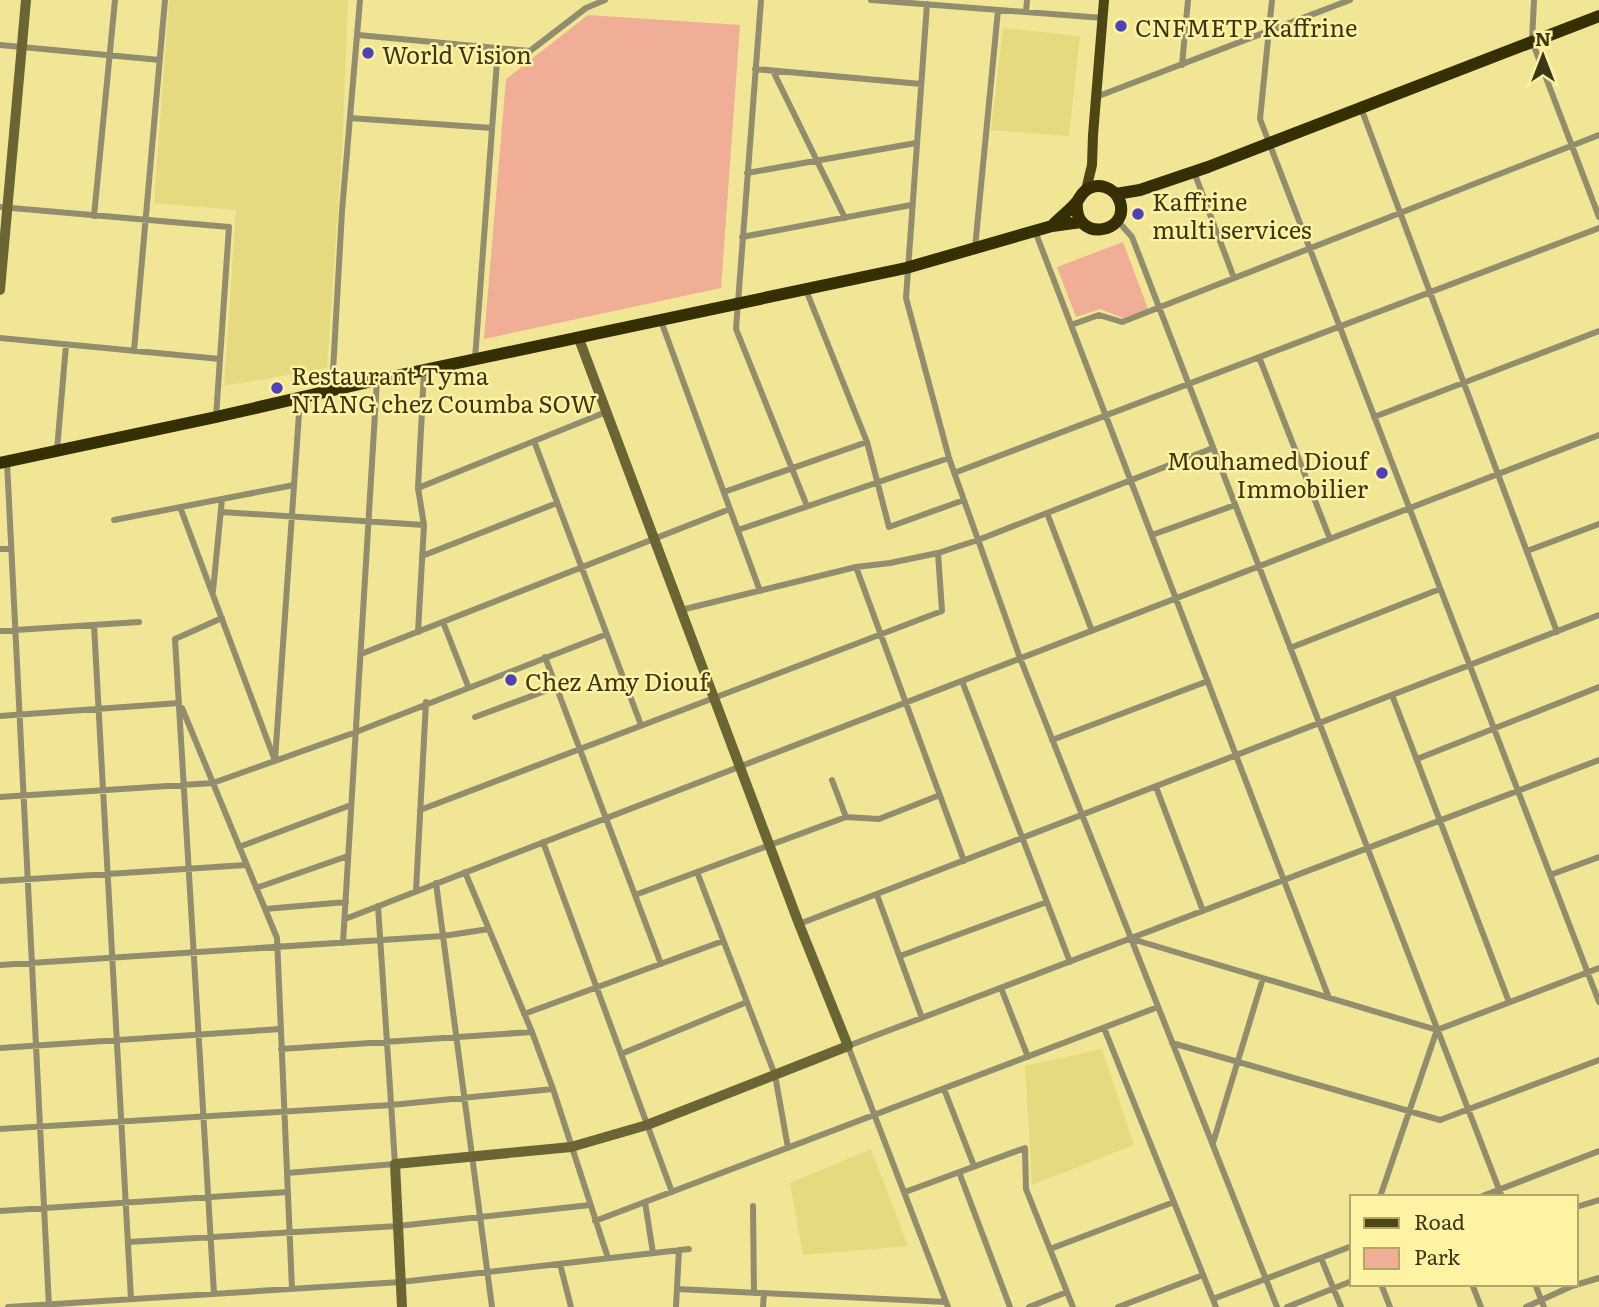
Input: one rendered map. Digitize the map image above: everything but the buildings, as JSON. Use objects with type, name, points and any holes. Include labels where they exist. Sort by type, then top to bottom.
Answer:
[{"type":"highway","points":[[1116,194],[1140,190],[1194,172],[1599,16]]},
{"type":"highway","points":[[1052,226],[1091,187],[1104,186],[1116,194],[1121,206]]},
{"type":"highway","points":[[1077,202],[1081,222],[1087,227],[1100,230],[1113,225],[1121,206],[1140,190]]},
{"type":"highway","points":[[3,462],[906,268],[1052,226],[1081,222]]},
{"type":"main road","points":[[0,290],[4,208],[26,0]]},
{"type":"main road","points":[[1086,190],[1092,165],[1104,0]]},
{"type":"main road","points":[[1092,165],[1104,186]]},
{"type":"main road","points":[[402,1307],[395,1164],[571,1147],[647,1125],[848,1046],[799,924],[579,339]]},
{"type":"street","points":[[94,216],[115,0]]},
{"type":"street","points":[[134,351],[166,0]]},
{"type":"street","points":[[332,391],[342,211],[360,0]]},
{"type":"street","points":[[358,35],[530,51],[586,8],[605,0]]},
{"type":"street","points":[[761,0],[736,329],[807,506]]},
{"type":"street","points":[[872,0],[1103,18]]},
{"type":"street","points":[[1026,12],[1027,0]]},
{"type":"street","points":[[1182,65],[1188,0]]},
{"type":"street","points":[[1272,0],[1260,120],[1599,1002]]},
{"type":"street","points":[[1096,97],[1350,0]]},
{"type":"street","points":[[1534,0],[1532,41],[1599,217]]},
{"type":"street","points":[[927,4],[906,268],[906,298],[949,458],[1020,658],[1277,1307]]},
{"type":"street","points":[[975,248],[998,10]]},
{"type":"street","points":[[0,45],[160,60]]},
{"type":"street","points":[[475,361],[498,48]]},
{"type":"street","points":[[755,69],[921,84]]},
{"type":"street","points":[[773,71],[845,218]]},
{"type":"street","points":[[1361,108],[1557,632]]},
{"type":"street","points":[[350,118],[492,128]]},
{"type":"street","points":[[1071,325],[1099,315],[1122,322],[1599,135]]},
{"type":"street","points":[[747,173],[916,143]]},
{"type":"street","points":[[1194,172],[1234,278]]},
{"type":"street","points":[[742,237],[911,205]]},
{"type":"street","points":[[4,208],[229,227],[216,417]]},
{"type":"street","points":[[1117,220],[1132,237],[1500,1193],[1599,1151]]},
{"type":"street","points":[[954,473],[1599,228]]},
{"type":"street","points":[[1035,231],[1329,998]]},
{"type":"street","points":[[806,290],[867,442],[889,527],[964,500]]},
{"type":"street","points":[[662,321],[760,591]]},
{"type":"street","points":[[1374,417],[1599,331]]},
{"type":"street","points":[[0,338],[220,359]]},
{"type":"street","points":[[57,450],[66,345]]},
{"type":"street","points":[[1259,357],[1330,539]]},
{"type":"street","points":[[418,632],[424,525],[418,488],[424,371]]},
{"type":"street","points":[[343,943],[377,380]]},
{"type":"street","points":[[275,760],[300,398]]},
{"type":"street","points":[[418,488],[606,412]]},
{"type":"street","points":[[345,919],[1599,435]]},
{"type":"street","points":[[534,441],[641,725]]},
{"type":"street","points":[[724,492],[867,442]]},
{"type":"street","points":[[681,610],[856,568],[937,552],[978,540],[1213,448]]},
{"type":"street","points":[[738,530],[949,458]]},
{"type":"street","points":[[3,462],[11,549],[49,1306]]},
{"type":"street","points":[[114,520],[294,485]]},
{"type":"street","points":[[213,594],[222,499]]},
{"type":"street","points":[[422,556],[557,503]]},
{"type":"street","points":[[1152,535],[1235,505]]},
{"type":"street","points":[[180,507],[275,760]]},
{"type":"street","points":[[360,654],[730,509]]},
{"type":"street","points":[[221,512],[424,525]]},
{"type":"street","points":[[1047,513],[1092,631]]},
{"type":"street","points":[[1527,551],[1599,524]]},
{"type":"street","points":[[0,550],[11,549]]},
{"type":"street","points":[[420,810],[942,611],[937,552]]},
{"type":"street","points":[[856,568],[964,861]]},
{"type":"street","points":[[1290,648],[1440,589]]},
{"type":"street","points":[[799,924],[1599,615]]},
{"type":"street","points":[[214,1294],[175,639],[222,618]]},
{"type":"street","points":[[0,631],[139,622]]},
{"type":"street","points":[[443,622],[468,686]]},
{"type":"street","points":[[94,625],[131,1299]]},
{"type":"street","points":[[0,797],[213,783],[356,732],[426,702],[607,634]]},
{"type":"street","points":[[545,657],[661,964]]},
{"type":"street","points":[[962,681],[1070,962]]},
{"type":"street","points":[[1052,740],[1208,681]]},
{"type":"street","points":[[475,717],[556,687]]},
{"type":"street","points":[[1417,759],[1599,687]]},
{"type":"street","points":[[1392,695],[1509,1002]]},
{"type":"street","points":[[416,891],[426,702]]},
{"type":"street","points":[[0,716],[180,703]]},
{"type":"street","points":[[180,703],[277,938],[292,1289]]},
{"type":"street","points":[[677,1289],[947,1305],[848,1046],[1599,760]]},
{"type":"street","points":[[832,780],[846,817]]},
{"type":"street","points":[[1156,787],[1203,911]]},
{"type":"street","points":[[635,895],[846,817],[879,819],[940,795]]},
{"type":"street","points":[[239,847],[351,805]]},
{"type":"street","points":[[543,842],[672,1192]]},
{"type":"street","points":[[256,888],[348,856]]},
{"type":"street","points":[[1550,875],[1599,857]]},
{"type":"street","points":[[0,881],[247,865]]},
{"type":"street","points":[[466,872],[553,1089],[608,1258]]},
{"type":"street","points":[[697,873],[775,1075],[788,1148]]},
{"type":"street","points":[[436,883],[492,1307]]},
{"type":"street","points":[[877,895],[922,1018]]},
{"type":"street","points":[[265,909],[346,902]]},
{"type":"street","points":[[900,956],[1047,902]]},
{"type":"street","points":[[287,1173],[395,1164],[378,906]]},
{"type":"street","points":[[0,965],[443,936],[489,929]]},
{"type":"street","points":[[1131,939],[1437,1030],[1599,968]]},
{"type":"street","points":[[524,1014],[723,941]]},
{"type":"street","points":[[1212,1145],[1263,978]]},
{"type":"street","points":[[1001,988],[1028,1057]]},
{"type":"street","points":[[621,1054],[747,1002]]},
{"type":"street","points":[[595,1221],[1158,1007]]},
{"type":"street","points":[[1104,1028],[1216,1307]]},
{"type":"street","points":[[0,1048],[281,1029]]},
{"type":"street","points":[[1381,1195],[1437,1030]]},
{"type":"street","points":[[281,1049],[532,1032]]},
{"type":"street","points":[[1172,1043],[1440,1120],[1599,1060]]},
{"type":"street","points":[[0,1129],[391,1105],[553,1089]]},
{"type":"street","points":[[944,1089],[974,1166]]},
{"type":"street","points":[[905,1192],[1025,1148],[1026,1189],[1073,1307]]},
{"type":"street","points":[[959,1172],[1010,1307]]},
{"type":"street","points":[[0,1211],[288,1192]]},
{"type":"street","points":[[1578,1206],[1599,1200]]},
{"type":"street","points":[[645,1202],[653,1253]]},
{"type":"street","points":[[1050,1249],[1174,1202]]},
{"type":"street","points":[[128,1242],[398,1226],[590,1205]]},
{"type":"street","points":[[753,1206],[754,1293]]},
{"type":"street","points":[[1213,1299],[1350,1247]]},
{"type":"street","points":[[8,1307],[401,1282],[689,1249]]},
{"type":"street","points":[[676,1307],[679,1250]]},
{"type":"street","points":[[1321,1258],[1341,1307]]},
{"type":"street","points":[[560,1264],[571,1307]]},
{"type":"street","points":[[1118,1307],[1203,1275]]},
{"type":"street","points":[[1578,1284],[1599,1278]]},
{"type":"street","points":[[1287,1307],[1350,1282]]},
{"type":"street","points":[[1382,1286],[1390,1307]]},
{"type":"street","points":[[1473,1286],[1481,1307]]},
{"type":"street","points":[[1536,1286],[1543,1303]]},
{"type":"street","points":[[1526,1307],[1543,1303],[1572,1286]]},
{"type":"street","points":[[1029,1307],[1067,1292]]},
{"type":"street","points":[[763,1307],[764,1293]]},
{"type":"street","points":[[846,1307],[847,1297]]},
{"type":"shaded area","points":[[169,0],[348,0],[342,151],[327,368],[224,386],[236,210],[154,203]]},
{"type":"shaded area","points":[[1003,28],[1080,36],[1069,136],[991,130]]},
{"type":"shaded area","points":[[1102,1049],[1134,1145],[1032,1185],[1025,1066]]},
{"type":"shaded area","points":[[871,1149],[908,1246],[803,1255],[790,1183]]},
{"type":"green space","points":[[588,15],[740,25],[721,288],[484,339],[506,79]]},
{"type":"green space","points":[[1123,242],[1148,309],[1123,318],[1100,309],[1076,317],[1057,267]]},
{"type":"place","name":"CNFMETP Kaffrine","points":[[1121,26]]},
{"type":"place","name":"World Vision","points":[[368,53]]},
{"type":"place","name":"Kaffrine multi services","points":[[1138,214]]},
{"type":"place","name":"Restaurant Tyma NIANG chez Coumba SOW","points":[[277,388]]},
{"type":"place","name":"Mouhamed Diouf Immobilier","points":[[1382,473]]},
{"type":"place","name":"Chez Amy Diouf","points":[[511,680]]}]
